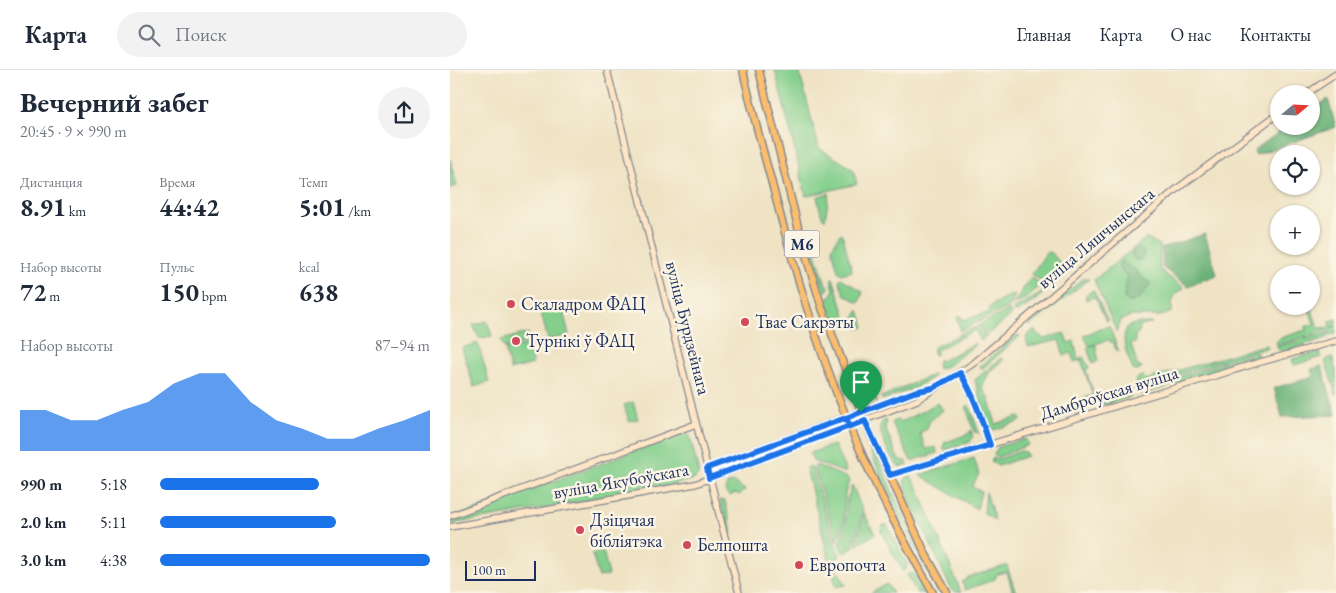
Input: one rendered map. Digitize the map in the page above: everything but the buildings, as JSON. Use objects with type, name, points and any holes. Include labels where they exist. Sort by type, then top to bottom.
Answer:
[{"type":"main road","name":"вуліца Бурдзейнага","points":[[607,70],[739,593]]},
{"type":"main road","name":"М6","points":[[743,70],[788,246],[812,323],[846,418],[891,515],[933,593]]},
{"type":"main road","name":"М6","points":[[759,70],[802,242],[822,308],[861,412],[926,555],[947,593]]},
{"type":"main road","points":[[1320,85],[1336,74]]},
{"type":"main road","name":"вуліца Ляшчынскага","points":[[850,426],[917,400],[933,388],[960,373],[1183,184],[1270,119]]},
{"type":"main road","name":"Дамброўская вуліца","points":[[890,475],[1336,340]]},
{"type":"main road","points":[[960,373],[966,381],[990,445]]},
{"type":"main road","name":"вуліца Ляшчынскага","points":[[846,418],[914,392],[933,388]]},
{"type":"main road","name":"вуліца Якубоўскага","points":[[707,468],[846,418]]},
{"type":"main road","name":"вуліца Якубоўскага","points":[[450,516],[696,424]]},
{"type":"main road","name":"вуліца Якубоўскага","points":[[450,527],[695,484],[850,426]]},
{"type":"green space","points":[[775,70],[799,70],[819,148],[853,169],[857,184],[806,196]]},
{"type":"green space","points":[[1328,99],[1336,127],[1320,133],[1320,105]]},
{"type":"green space","points":[[1275,135],[1313,135],[1285,145],[1270,145],[1270,150],[1256,155],[1254,150]]},
{"type":"green space","points":[[450,159],[457,186],[450,188]]},
{"type":"green space","points":[[829,193],[825,220],[822,217],[817,197]]},
{"type":"green space","points":[[842,233],[852,271],[841,274],[838,271],[832,248]]},
{"type":"green space","points":[[1205,234],[1217,275],[1188,286],[1163,268],[1162,248]]},
{"type":"green space","points":[[1146,238],[1160,245],[1160,270],[1184,288],[1174,297],[1172,312],[1161,316],[1131,316],[1121,320],[1117,333],[1094,280]]},
{"type":"green space","points":[[814,241],[826,285],[829,288],[826,292],[824,291],[809,242]]},
{"type":"green space","points":[[1138,248],[1144,254],[1138,260],[1132,254]]},
{"type":"green space","points":[[1048,252],[1052,253],[1063,267],[1044,283],[1032,274]]},
{"type":"green space","points":[[1122,260],[1136,270],[1142,278],[1151,283],[1139,299],[1130,303],[1124,298],[1127,277],[1119,269],[1119,264]]},
{"type":"green space","points":[[1066,271],[1066,274],[1033,302],[1017,312],[1014,311],[1013,309],[1035,297]]},
{"type":"green space","points":[[1031,277],[1041,285],[1026,298],[1014,304],[1020,294]]},
{"type":"green space","points":[[833,278],[846,318],[845,322],[837,324],[831,314],[827,301],[834,290],[831,279]]},
{"type":"green space","points":[[841,278],[863,292],[859,302],[844,294],[839,280]]},
{"type":"green space","points":[[1084,278],[1089,279],[1029,326],[1028,324]]},
{"type":"green space","points":[[1093,290],[1108,321],[1106,321],[1095,297],[1086,300],[1085,296]]},
{"type":"green space","points":[[1015,294],[1011,306],[960,331],[957,317],[961,316],[963,320],[990,312],[989,308],[995,303]]},
{"type":"green space","points":[[561,303],[569,335],[548,340],[540,309]]},
{"type":"green space","points":[[859,310],[864,327],[858,329],[854,318]]},
{"type":"green space","points":[[1009,310],[1012,315],[989,333],[977,326]]},
{"type":"green space","points":[[1311,315],[1314,315],[1318,328],[1330,327],[1330,321],[1336,319],[1336,325],[1330,328],[1336,326],[1336,334],[1331,334],[1326,338],[1282,352],[1276,347],[1330,332],[1328,330],[1277,345],[1276,342],[1280,338],[1306,330],[1305,327],[1314,324]]},
{"type":"green space","points":[[487,321],[492,336],[479,338],[473,325]]},
{"type":"green space","points":[[1152,323],[1139,327],[1140,332],[1135,335],[1135,343],[1131,344],[1138,367],[1142,367],[1137,371],[1133,370],[1125,348],[1124,337],[1128,326]]},
{"type":"green space","points":[[1109,326],[1119,352],[1117,352],[1113,343],[1108,340],[1089,346],[1084,335]]},
{"type":"green space","points":[[975,327],[987,335],[981,341],[975,330],[935,351],[937,354],[934,355],[932,349],[936,346]]},
{"type":"green space","points":[[1033,330],[1044,339],[1064,333],[1068,343],[1074,341],[1078,359],[1083,357],[1089,367],[1086,371],[1095,398],[1099,399],[1079,405],[1077,400],[1093,395],[1081,360],[1074,362],[1071,353],[1064,356],[1059,340],[1028,347],[1026,337]]},
{"type":"green space","name":"Турнікі ў ФАЦ","points":[[528,333],[530,341],[504,348],[501,340]]},
{"type":"green space","points":[[1017,335],[1020,336],[982,369],[980,366]]},
{"type":"green space","points":[[478,343],[489,382],[474,387],[462,348]]},
{"type":"green space","points":[[976,343],[947,366],[938,369],[937,361],[939,359],[941,361]]},
{"type":"green space","points":[[528,344],[533,364],[510,370],[505,350]]},
{"type":"green space","points":[[1096,345],[1098,361],[1093,364],[1087,348]]},
{"type":"green space","points":[[1264,345],[1269,347],[1137,387],[1136,379],[1143,375],[1145,380]]},
{"type":"green space","points":[[1319,352],[1321,357],[1294,365],[1292,359]]},
{"type":"green space","points":[[1257,353],[1259,359],[1142,394],[1139,393],[1138,389]]},
{"type":"green space","points":[[1332,357],[1336,370],[1336,395],[1325,360]]},
{"type":"green space","points":[[1001,358],[1003,360],[990,371],[982,387],[988,398],[996,424],[1018,417],[1021,421],[994,430],[989,427],[975,380]]},
{"type":"green space","points":[[1322,366],[1336,415],[1282,417],[1274,388],[1313,377],[1311,369]]},
{"type":"green space","points":[[934,375],[933,377],[913,389],[882,400],[881,397]]},
{"type":"green space","points":[[867,382],[871,383],[877,402],[870,402],[865,395],[871,393]]},
{"type":"green space","points":[[1130,391],[1130,397],[1104,405],[1101,400]]},
{"type":"green space","points":[[633,402],[638,419],[629,421],[624,405]]},
{"type":"green space","points":[[938,403],[943,410],[929,422],[927,429],[920,433],[926,449],[936,447],[937,453],[911,461],[892,423],[896,420],[901,422]]},
{"type":"green space","points":[[968,405],[979,433],[974,432],[966,407]]},
{"type":"green space","points":[[886,419],[885,427],[898,459],[906,461],[908,465],[901,467],[892,459],[880,429],[880,426]]},
{"type":"green space","points":[[971,430],[973,437],[970,442],[944,449],[944,443],[968,434]]},
{"type":"green space","points":[[684,433],[690,436],[699,473],[695,479],[644,492],[450,524],[450,519]]},
{"type":"green space","points":[[867,434],[910,531],[941,593],[936,588],[896,512],[864,436]]},
{"type":"green space","points":[[1026,439],[1028,445],[998,457],[994,455],[998,447]]},
{"type":"green space","points":[[833,445],[846,472],[813,461],[810,453]]},
{"type":"green space","points":[[1021,451],[1025,452],[1027,456],[998,466],[991,462],[993,458],[999,459]]},
{"type":"green space","points":[[974,458],[979,474],[972,486],[981,492],[977,509],[920,475]]},
{"type":"green space","points":[[816,465],[847,478],[849,481],[845,494],[844,521],[837,542],[814,468]]},
{"type":"green space","points":[[811,466],[840,556],[835,560],[838,570],[832,572],[806,468]]},
{"type":"green space","points":[[911,476],[918,488],[961,592],[951,589],[908,496],[904,482],[907,477]]},
{"type":"green space","points":[[733,482],[745,490],[739,495],[736,493],[729,496],[725,491],[727,484]]},
{"type":"green space","points":[[852,485],[863,511],[853,548],[843,553],[839,545],[846,520],[847,500]]},
{"type":"green space","points":[[986,492],[995,521],[984,513]]},
{"type":"green space","points":[[720,500],[725,501],[732,531],[731,534],[729,534]]},
{"type":"green space","points":[[864,513],[875,534],[856,546]]},
{"type":"green space","points":[[887,524],[907,564],[906,569],[903,571],[881,532],[882,526]]},
{"type":"green space","points":[[603,551],[609,575],[599,577],[592,554]]},
{"type":"green space","points":[[1007,566],[1016,593],[1013,593],[1007,572],[997,574],[995,579],[965,590],[962,582],[968,577]]},
{"type":"green space","points":[[839,573],[846,585],[836,587],[833,574]]},
{"type":"green space","points":[[915,574],[926,593],[917,593],[907,575]]},
{"type":"green space","points":[[887,584],[893,593],[871,593]]},
{"type":"place","name":"Скаладром ФАЦ","points":[[511,304]]},
{"type":"place","name":"Твае Сакрэты","points":[[745,322]]},
{"type":"place","name":"Турнікі ў ФАЦ","points":[[516,341]]},
{"type":"place","name":"Дзіцячая бібліятэка","points":[[580,530]]},
{"type":"place","name":"Белпошта","points":[[687,545]]},
{"type":"place","name":"Европочта","points":[[799,565]]},
{"type":"route","points":[[861,412],[846,418],[850,426],[726,470],[709,478],[707,468],[846,418],[850,426],[865,421],[890,475],[990,445],[966,381],[960,373],[933,388],[914,392],[861,412]]}]
